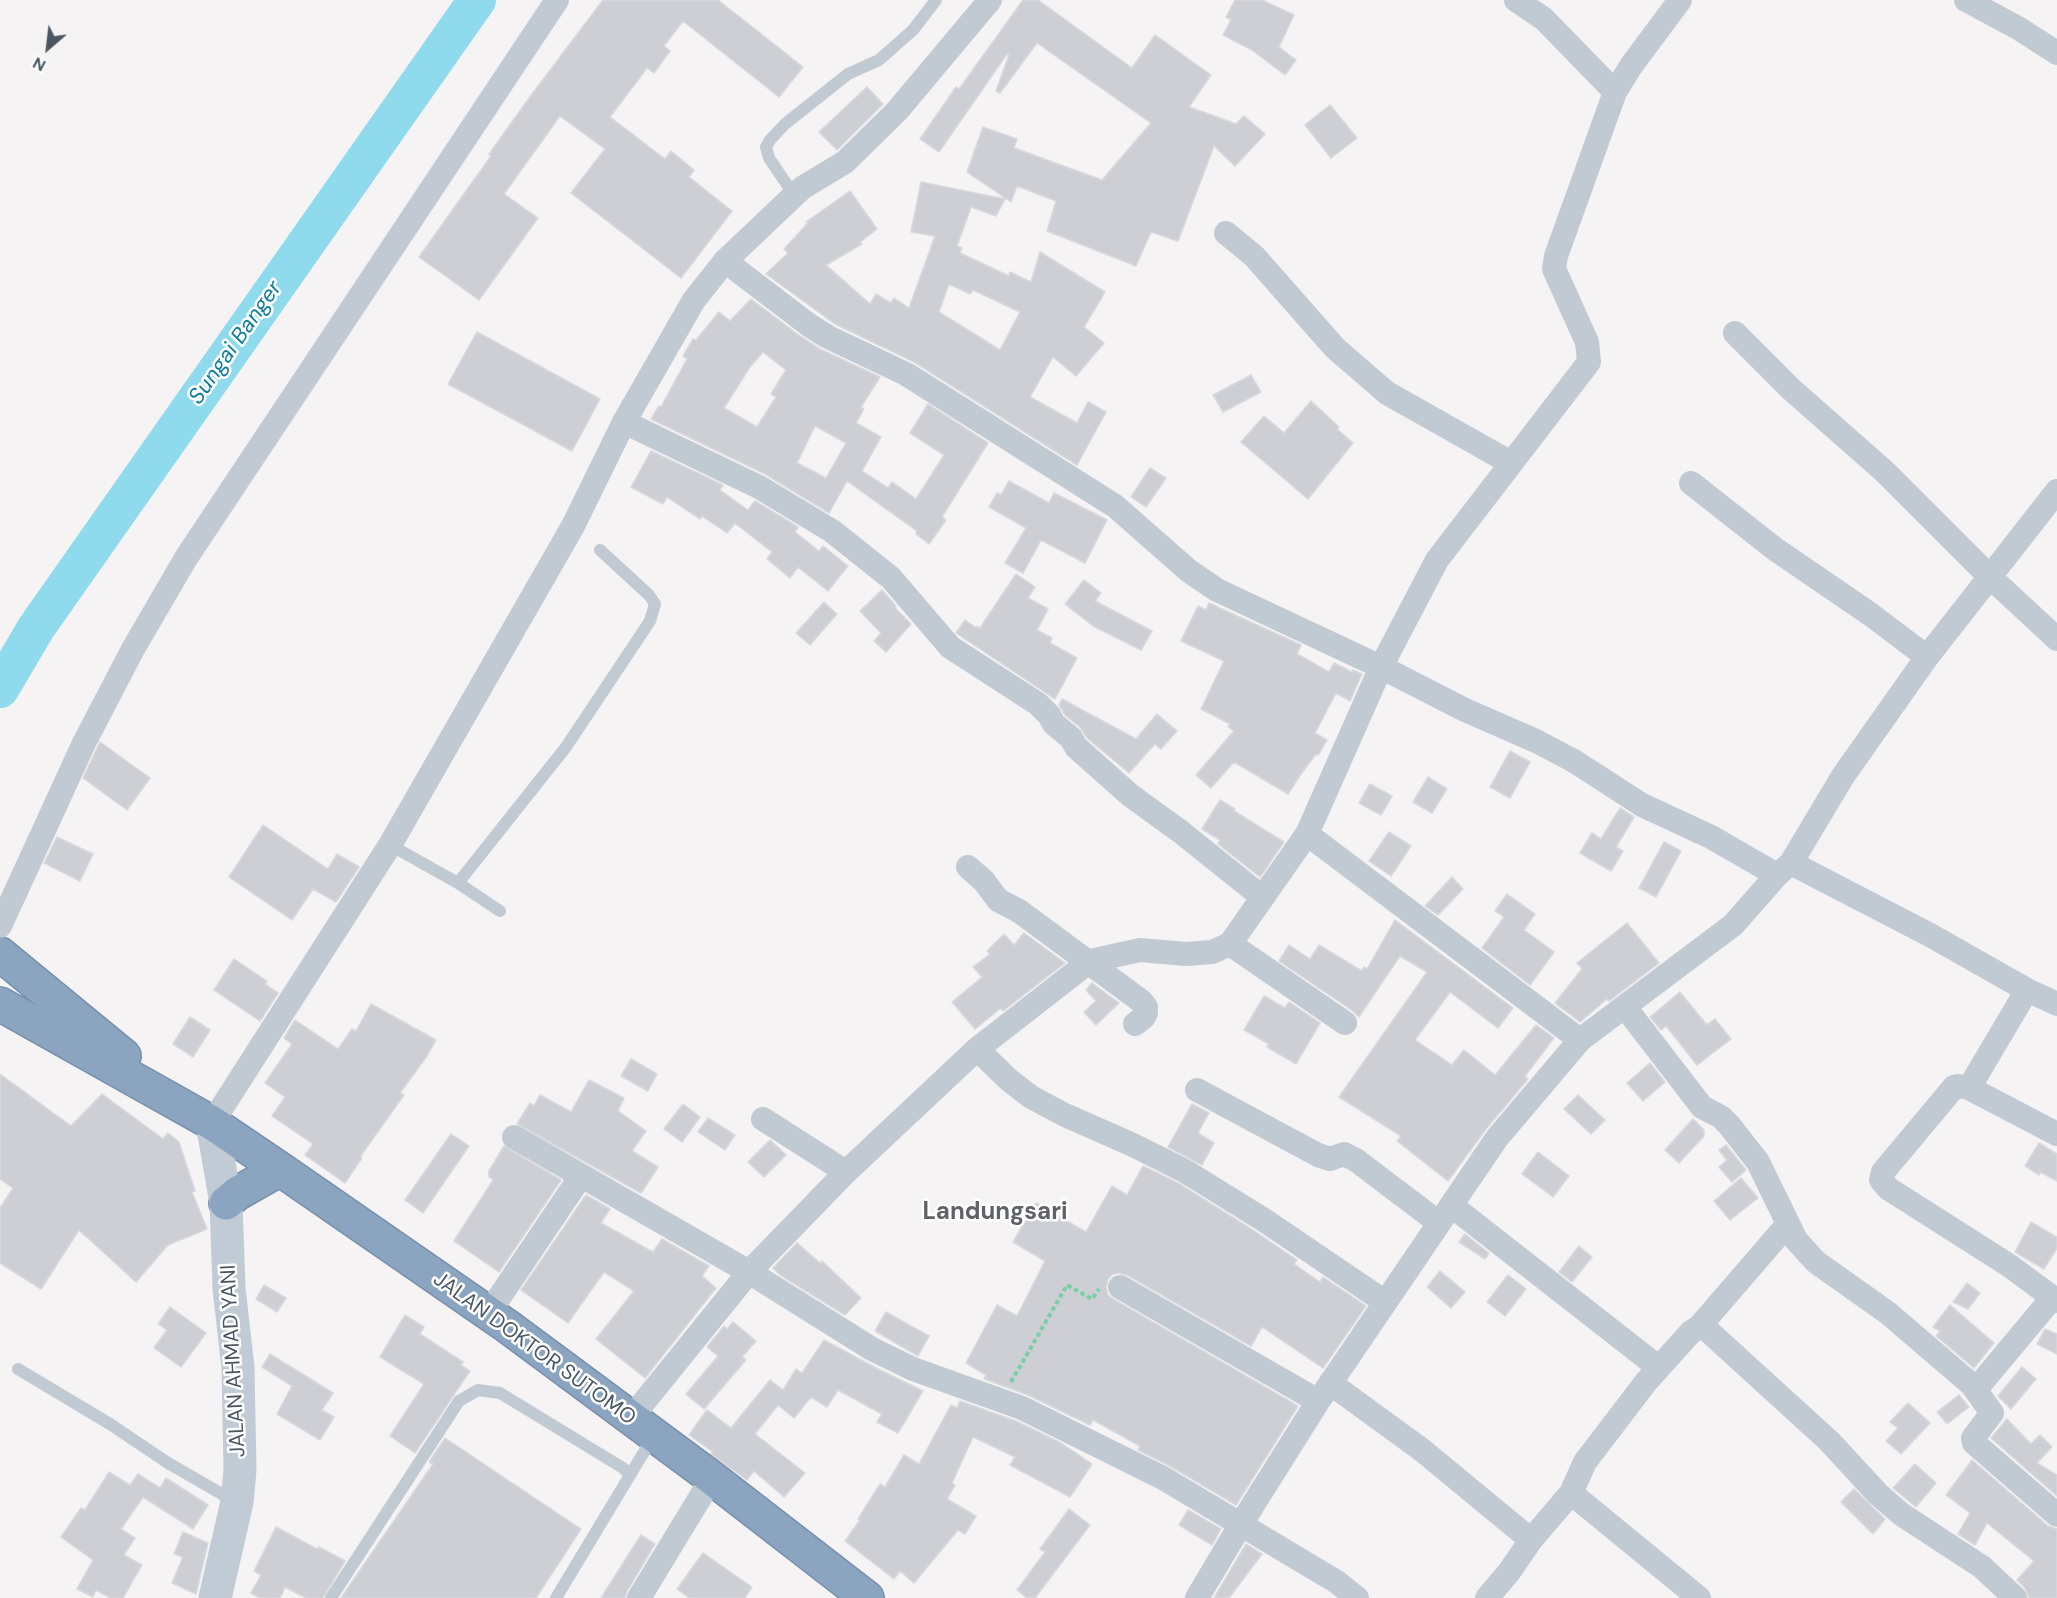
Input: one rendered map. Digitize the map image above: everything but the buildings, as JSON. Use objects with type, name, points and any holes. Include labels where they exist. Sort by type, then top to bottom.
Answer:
[{"type":"highway","name":"JALAN DOKTOR SUTOMO","points":[[0,954],[202,1118]]},
{"type":"highway","name":"JALAN DOKTOR SUTOMO","points":[[0,1004],[202,1118],[280,1169],[488,1314],[642,1426],[867,1598]]},
{"type":"highway","points":[[226,1203],[255,1182],[280,1169]]},
{"type":"street","points":[[0,926],[84,743],[133,649],[186,558],[557,0]]},
{"type":"street","points":[[202,1118],[390,845],[573,526],[624,422],[694,300],[725,261],[794,195],[845,162],[889,118],[990,0]]},
{"type":"street","points":[[1516,0],[1550,24],[1615,92]]},
{"type":"street","points":[[642,1426],[749,1272],[846,1172],[977,1049],[1090,961],[1140,950],[1186,954],[1212,952],[1230,944],[1306,834],[1381,667],[1437,560],[1589,362],[1587,342],[1554,269],[1556,256],[1615,92],[1631,66],[1680,0]]},
{"type":"street","points":[[1966,0],[2018,28],[2057,53]]},
{"type":"street","points":[[1226,232],[1254,256],[1335,348],[1387,393],[1511,463]]},
{"type":"street","points":[[725,261],[819,331],[906,374],[1115,506],[1189,571],[1217,590],[1381,667],[1465,710],[1536,741],[1574,761],[1642,805],[1930,935],[2027,990],[2057,1004]]},
{"type":"street","points":[[1735,333],[1792,390],[1884,471],[1990,577],[2057,639]]},
{"type":"street","points":[[624,422],[759,487],[832,531],[891,578],[950,647],[1038,704],[1054,724],[1071,738],[1076,747],[1130,795],[1181,832],[1262,897]]},
{"type":"street","points":[[1691,483],[1775,549],[1870,614],[1927,657]]},
{"type":"street","points":[[1197,1598],[1324,1392],[1497,1138],[1580,1040],[1733,925],[1784,869],[1843,776],[1927,657],[2055,497]]},
{"type":"street","points":[[1306,834],[1580,1040]]},
{"type":"street","points":[[968,867],[984,881],[998,900],[1019,911],[1090,961],[1141,1001],[1146,1007],[1146,1012],[1144,1017],[1135,1024]]},
{"type":"street","points":[[1230,944],[1345,1023]]},
{"type":"street","points":[[1969,1088],[2027,990]]},
{"type":"street","points":[[1624,1007],[1702,1107],[1729,1125],[1758,1162],[1796,1240],[1816,1262],[1888,1313],[1972,1385],[1992,1413],[1973,1438],[1974,1443],[2057,1515]]},
{"type":"street","points":[[977,1049],[1009,1080],[1031,1097],[1065,1115],[1133,1144],[1185,1171],[1273,1226],[1385,1302]]},
{"type":"street","points":[[1972,1385],[1977,1387],[1982,1382],[2055,1299],[2010,1266],[1889,1189],[1881,1180],[1883,1172],[1954,1087],[1958,1086],[1969,1088],[2057,1134]]},
{"type":"street","points":[[1197,1090],[1318,1155],[1330,1159],[1344,1154],[1356,1160],[1445,1215],[1658,1367]]},
{"type":"street","name":"JALAN AHMAD YANI","points":[[202,1118],[226,1203],[229,1288],[238,1368],[240,1470],[237,1502],[215,1598]]},
{"type":"street","points":[[763,1119],[846,1172]]},
{"type":"street","points":[[514,1137],[749,1272],[872,1349],[941,1380],[1000,1398],[1163,1478],[1336,1582],[1357,1598]]},
{"type":"street","points":[[488,1314],[581,1176]]},
{"type":"street","points":[[1487,1598],[1509,1572],[1531,1540],[1571,1493],[1585,1462],[1658,1367],[1691,1332],[1699,1327],[1787,1225]]},
{"type":"street","points":[[1120,1287],[1324,1392],[1422,1450],[1531,1540]]},
{"type":"street","points":[[1699,1327],[1705,1328],[1714,1335],[1829,1441],[1878,1494],[1901,1514],[1982,1567],[2015,1598]]},
{"type":"street","points":[[639,1598],[712,1478]]},
{"type":"street","points":[[1571,1493],[1699,1598]]},
{"type":"lane","points":[[794,195],[769,158],[766,147],[770,140],[785,124],[848,74],[879,60],[913,30],[936,0]]},
{"type":"lane","points":[[458,883],[566,747],[650,621],[655,604],[649,595],[600,550]]},
{"type":"lane","points":[[390,845],[458,883],[500,911]]},
{"type":"lane","points":[[18,1369],[110,1424],[168,1463],[237,1502]]},
{"type":"lane","points":[[331,1598],[459,1401],[478,1390],[500,1393],[629,1474]]},
{"type":"lane","points":[[556,1598],[629,1474],[642,1426]]},
{"type":"path","points":[[1000,1398],[1067,1285],[1092,1299],[1106,1279],[1120,1287]]},
{"type":"waterway","name":"Sungai Banger","points":[[0,689],[36,628],[477,0]]},
{"type":"district","name":"Landungsari","points":[[995,1213]]}]
